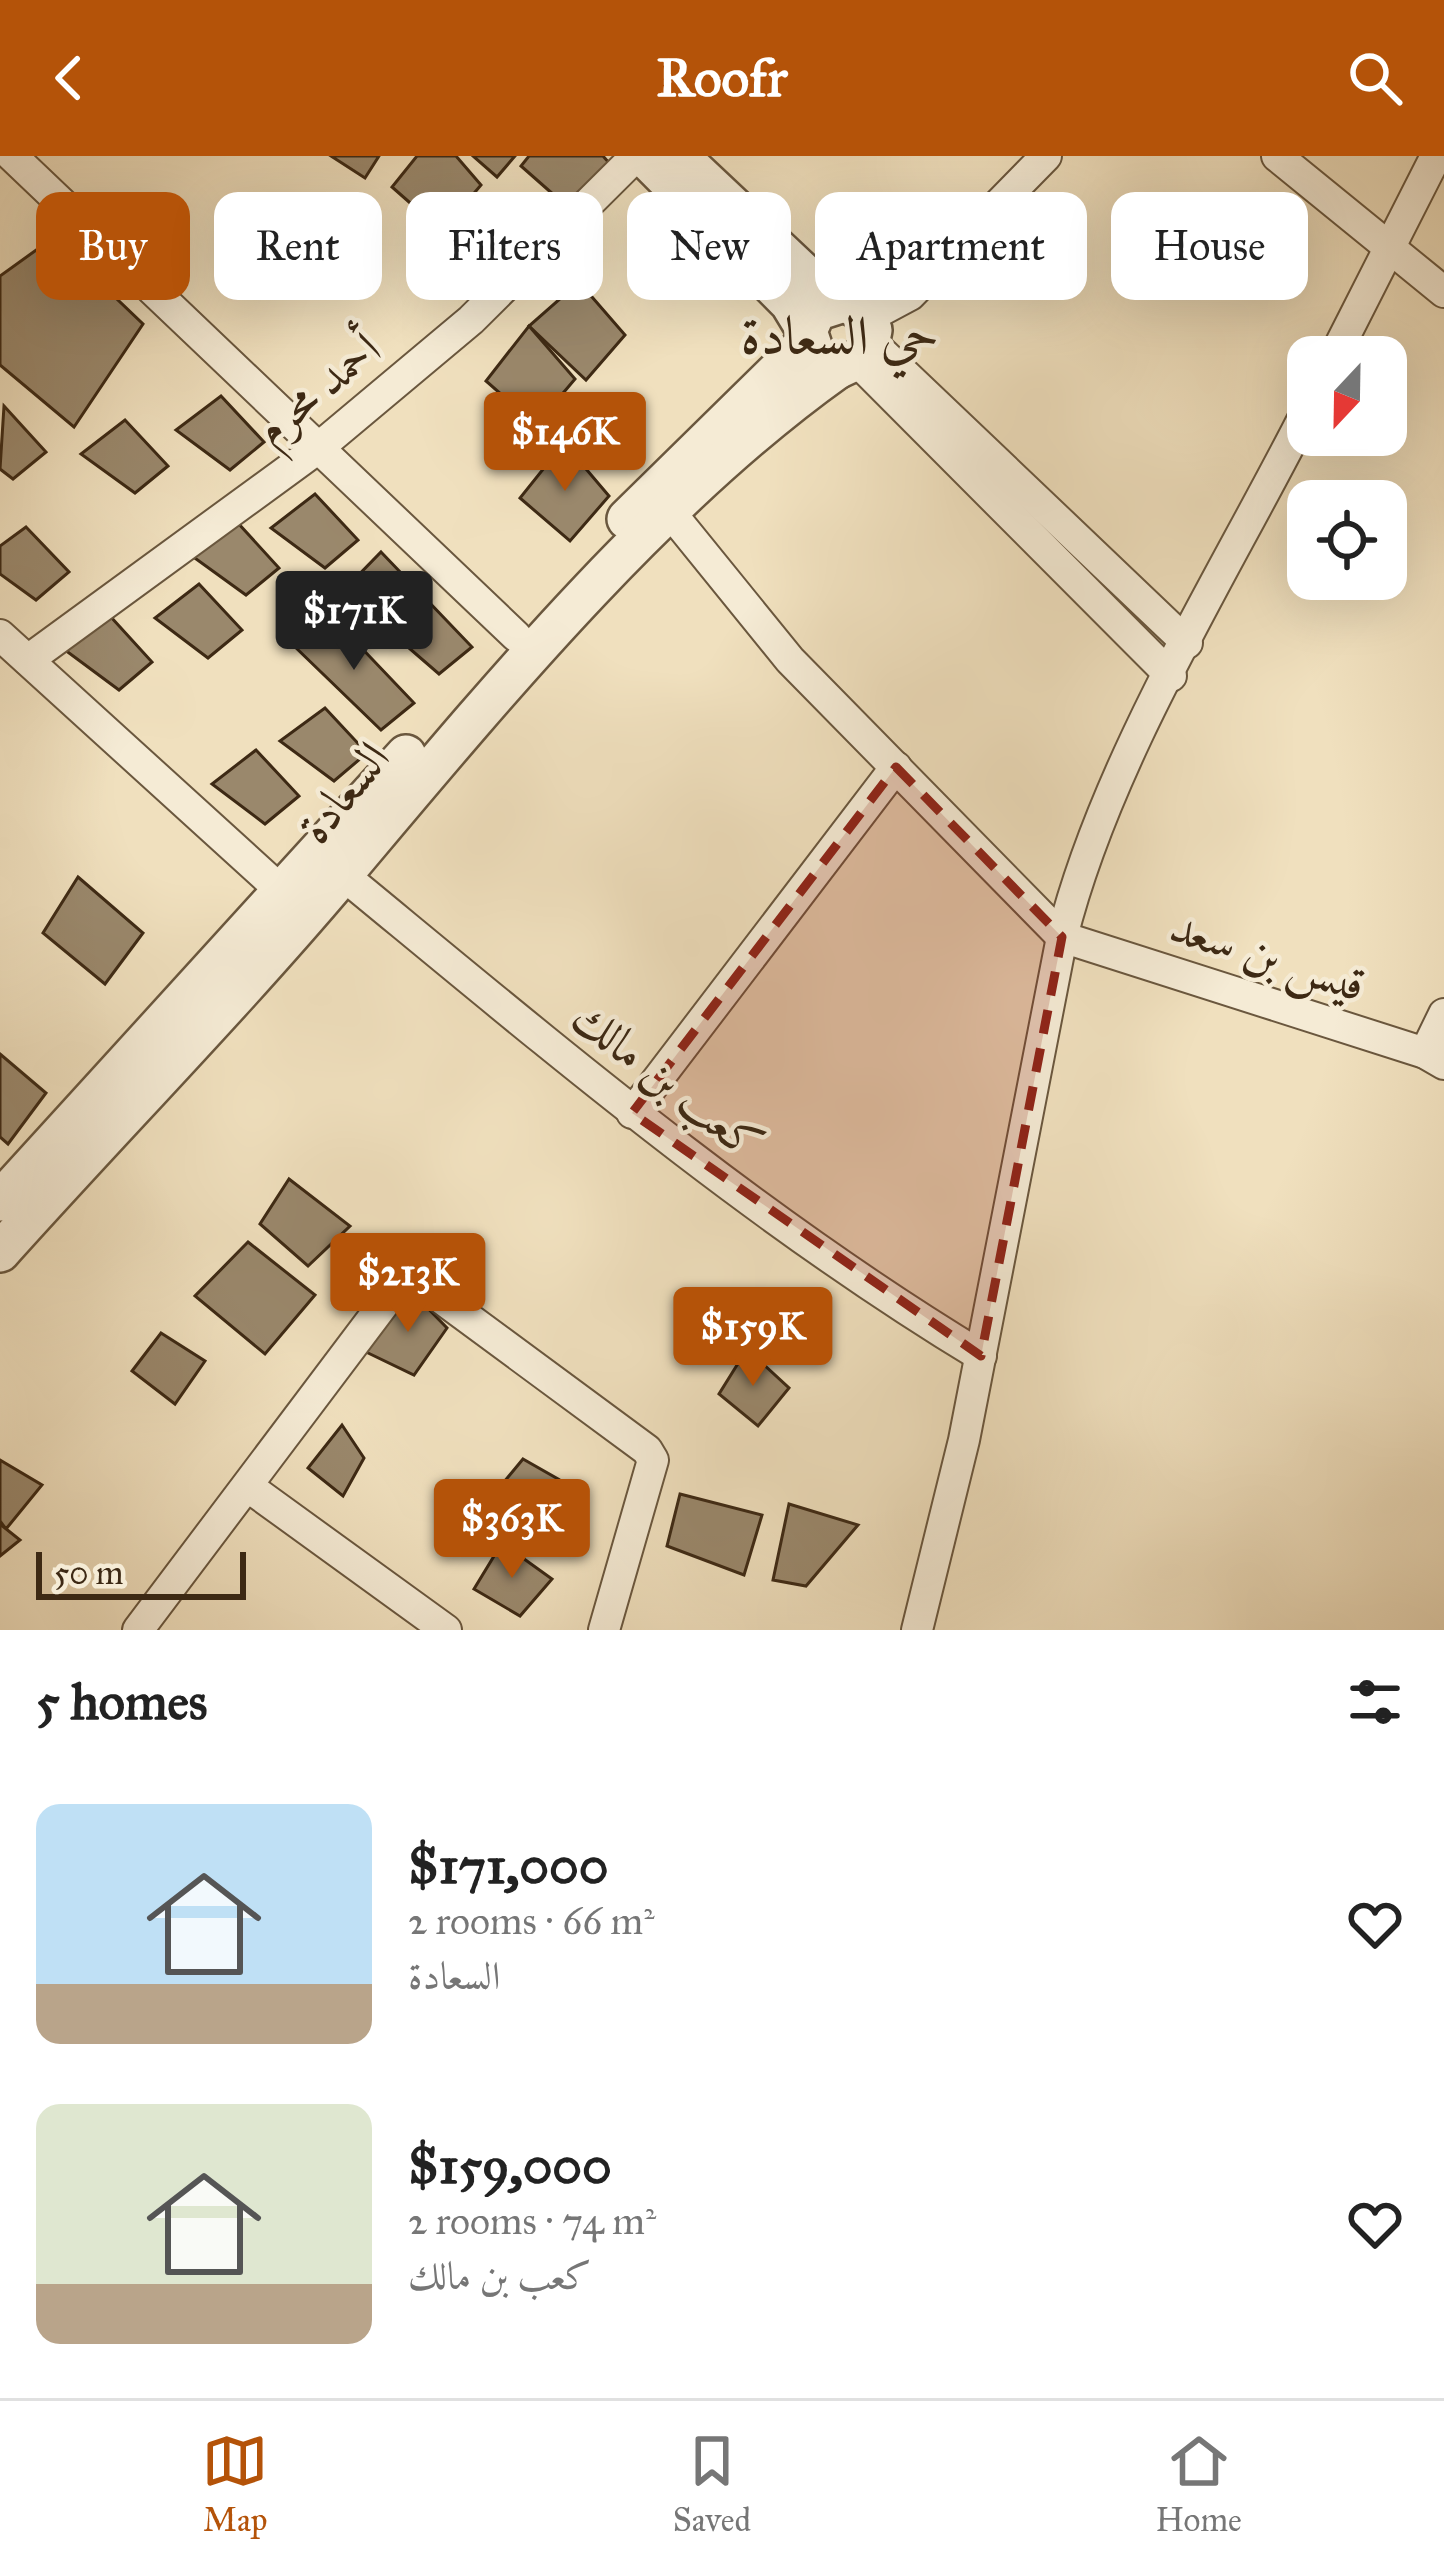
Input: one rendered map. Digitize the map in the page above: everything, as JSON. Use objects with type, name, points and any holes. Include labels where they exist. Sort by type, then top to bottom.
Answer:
[{"type":"street","points":[[12,156],[516,636]]},
{"type":"street","points":[[640,156],[790,303],[817,361],[856,339]]},
{"type":"street","name":"أحمد محرم","points":[[28,660],[317,449],[471,320],[640,156]]},
{"type":"street","points":[[679,156],[816,284],[856,339],[1171,676]]},
{"type":"street","name":"السعادة","points":[[0,1252],[10,1199],[329,864],[670,512],[910,295],[1046,156]]},
{"type":"street","points":[[1277,156],[1444,292]]},
{"type":"street","points":[[1345,336],[1436,156]]},
{"type":"street","name":"السعادة","points":[[329,864],[516,636],[807,337],[816,311],[856,339]]},
{"type":"street","points":[[856,339],[1187,643]]},
{"type":"street","points":[[917,1630],[981,1357],[1062,937],[1104,810],[1287,450]]},
{"type":"street","points":[[670,512],[790,660],[1062,937]]},
{"type":"street","points":[[0,635],[152,778],[294,901]]},
{"type":"street","points":[[632,1114],[896,767]]},
{"type":"street","name":"كعب بن مالك","points":[[329,864],[632,1114],[825,1257],[981,1357]]},
{"type":"street","name":"قيس بن سعد","points":[[1062,937],[1435,1059]]},
{"type":"street","points":[[1435,1059],[1444,1014]]},
{"type":"street","points":[[138,1630],[250,1488],[310,1398],[406,1273],[629,1436],[653,1460],[604,1630]]},
{"type":"street","points":[[250,1488],[446,1630]]},
{"type":"highlighted area","points":[[896,767],[1062,937],[981,1356],[632,1113]]},
{"type":"building","points":[[331,156],[379,156],[365,178]]},
{"type":"building","points":[[417,156],[456,156],[481,185],[475,192],[406,192],[406,199],[392,187]]},
{"type":"building","points":[[473,156],[515,156],[497,177]]},
{"type":"building","points":[[529,156],[603,156],[610,164],[586,192],[551,192],[521,166]]},
{"type":"building","points":[[36,250],[36,300],[118,300],[143,324],[74,427],[0,365],[0,276]]},
{"type":"building","points":[[559,300],[595,300],[625,335],[586,380],[529,326]]},
{"type":"building","points":[[529,326],[575,379],[536,425],[486,381]]},
{"type":"building","points":[[221,396],[264,442],[230,470],[176,430]]},
{"type":"building","points":[[4,406],[46,452],[13,479],[0,469]]},
{"type":"building","points":[[125,420],[168,466],[135,493],[81,454]]},
{"type":"building","points":[[564,443],[609,496],[570,541],[520,498]]},
{"type":"building","points":[[315,494],[358,540],[325,568],[271,528]]},
{"type":"building","points":[[237,522],[279,568],[246,595],[192,556]]},
{"type":"building","points":[[26,527],[69,572],[36,600],[0,574],[0,546]]},
{"type":"building","points":[[381,552],[472,647],[439,674],[343,591]]},
{"type":"building","points":[[199,584],[242,630],[208,658],[155,618]]},
{"type":"building","points":[[110,616],[152,662],[119,690],[65,650]]},
{"type":"building","points":[[332,617],[414,703],[381,730],[293,645]]},
{"type":"building","points":[[325,708],[367,753],[334,781],[280,741]]},
{"type":"building","points":[[256,750],[299,796],[265,824],[212,784]]},
{"type":"building","points":[[78,877],[143,933],[105,984],[43,933]]},
{"type":"building","points":[[0,1054],[46,1093],[8,1144],[0,1137]]},
{"type":"building","points":[[289,1179],[350,1226],[308,1266],[260,1224]]},
{"type":"building","points":[[248,1242],[315,1295],[265,1354],[195,1296]]},
{"type":"building","points":[[408,1288],[447,1328],[414,1375],[366,1352]]},
{"type":"building","points":[[161,1333],[205,1361],[175,1404],[132,1371]]},
{"type":"building","points":[[747,1349],[789,1388],[758,1426],[719,1394]]},
{"type":"building","points":[[342,1425],[364,1458],[343,1496],[308,1468]]},
{"type":"building","points":[[523,1459],[558,1479],[527,1503],[499,1488]]},
{"type":"building","points":[[0,1460],[42,1485],[6,1529],[0,1521]]},
{"type":"building","points":[[680,1494],[762,1515],[744,1575],[667,1546]]},
{"type":"building","points":[[789,1504],[858,1525],[806,1586],[773,1580]]},
{"type":"building","points":[[0,1524],[20,1540],[0,1556]]},
{"type":"building","points":[[502,1543],[552,1579],[520,1616],[474,1589]]},
{"type":"district","name":"حي السعادة","points":[[840,336]]}]
